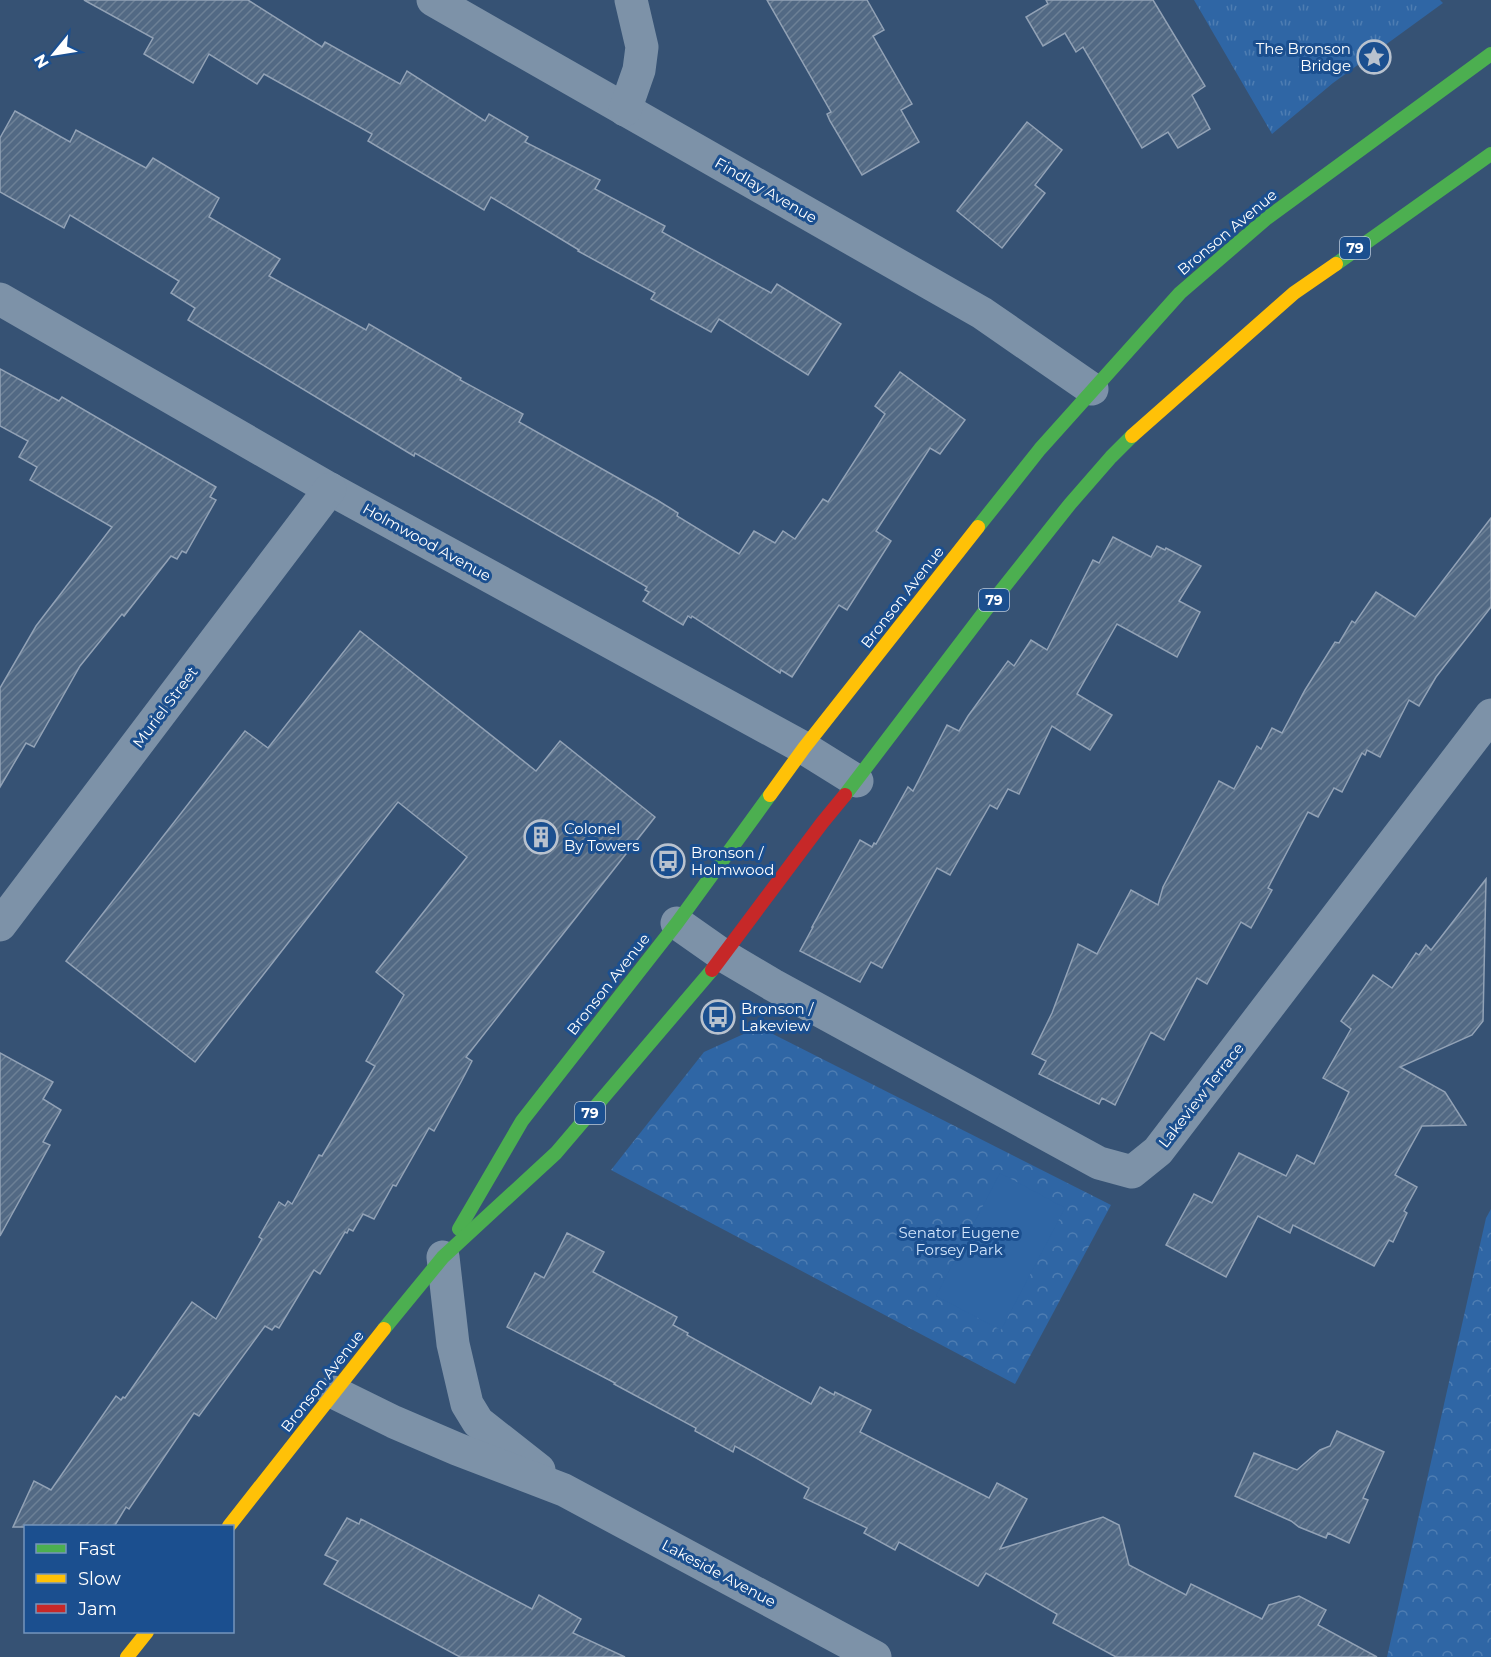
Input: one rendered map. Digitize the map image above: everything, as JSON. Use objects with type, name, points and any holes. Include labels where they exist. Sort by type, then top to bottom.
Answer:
[{"type":"main road","name":"Bronson Avenue","points":[[443,1257],[522,1122],[677,923],[804,748],[1040,449],[1092,389],[1180,293],[1267,218],[1491,54]]},
{"type":"main road","name":"Bronson Avenue","points":[[231,1525],[333,1392],[443,1257],[556,1153],[724,956],[822,823],[857,781],[985,611],[1070,504],[1111,457],[1294,293],[1491,154]]},
{"type":"main road","points":[[127,1657],[146,1633]]},
{"type":"street","name":"Findlay Avenue","points":[[433,0],[982,313],[1092,389]]},
{"type":"street","points":[[625,110],[639,70],[642,47],[631,0]]},
{"type":"street","name":"Holmwood Avenue","points":[[0,299],[330,489],[804,748],[857,781]]},
{"type":"street","name":"Muriel Street","points":[[0,925],[330,489]]},
{"type":"street","name":"Lakeview Terrace","points":[[677,923],[724,956],[773,985],[1099,1163],[1132,1172],[1158,1151],[1491,715]]},
{"type":"street","name":"Lakeside Avenue","points":[[443,1257],[453,1344],[467,1404],[478,1422],[564,1490]]},
{"type":"street","name":"Lakeside Avenue","points":[[333,1392],[457,1449],[564,1490],[875,1657]]},
{"type":"green space","points":[[1194,0],[1440,0],[1443,3],[1333,83],[1272,134]]},
{"type":"green space","name":"Senator Eugene Forsey Park","points":[[759,1027],[1111,1205],[1015,1384],[611,1170],[704,1052]]},
{"type":"green space","points":[[1000,1173],[1065,1208],[1001,1330],[936,1296]]},
{"type":"green space","points":[[1491,1209],[1491,1657],[1387,1657],[1486,1218]]},
{"type":"building","points":[[84,0],[248,0],[322,47],[325,42],[400,84],[407,71],[485,121],[489,114],[528,137],[525,142],[600,180],[595,189],[665,226],[662,232],[771,293],[777,284],[841,324],[808,375],[719,319],[711,332],[651,299],[655,293],[578,251],[491,197],[484,210],[368,141],[372,134],[264,74],[257,84],[209,54],[193,83],[144,54],[153,38]]},
{"type":"building","points":[[767,0],[867,0],[884,30],[873,36],[912,104],[901,110],[919,142],[862,175],[830,121],[827,114],[831,112]]},
{"type":"building","points":[[1046,0],[1153,0],[1205,86],[1192,95],[1210,129],[1178,148],[1168,132],[1142,148],[1083,47],[1076,52],[1065,33],[1043,46],[1026,17],[1048,4]]},
{"type":"building","points":[[15,111],[70,142],[76,130],[146,168],[153,158],[219,198],[209,217],[280,259],[269,276],[366,330],[369,324],[461,378],[460,380],[523,414],[519,422],[657,500],[678,513],[677,516],[739,554],[754,531],[775,543],[783,531],[795,539],[823,499],[828,502],[885,414],[875,406],[900,372],[965,420],[940,454],[930,448],[876,531],[891,541],[847,610],[839,605],[792,677],[781,670],[780,673],[692,616],[691,618],[688,616],[683,625],[643,601],[649,592],[645,590],[647,587],[415,453],[414,456],[188,320],[195,308],[171,293],[179,281],[70,215],[64,228],[0,192],[0,138]]},
{"type":"building","points":[[1027,122],[1062,150],[1035,185],[1045,193],[1002,248],[957,211]]},
{"type":"building","points":[[0,369],[59,401],[62,397],[216,487],[210,497],[216,500],[186,553],[182,551],[177,559],[171,556],[124,616],[122,614],[80,666],[34,747],[26,743],[0,787],[0,688],[36,626],[112,527],[30,480],[37,467],[19,457],[28,441],[0,426]]},
{"type":"building","points":[[1491,518],[1491,607],[1436,677],[1419,706],[1409,700],[1380,757],[1367,750],[1365,755],[1362,753],[1342,792],[1334,788],[1318,817],[1308,812],[1268,888],[1272,890],[1251,928],[1241,922],[1207,984],[1197,978],[1164,1040],[1151,1032],[1115,1105],[1102,1098],[1099,1104],[1039,1074],[1046,1061],[1032,1054],[1052,1013],[1078,944],[1097,954],[1131,890],[1158,905],[1163,887],[1219,781],[1234,789],[1257,746],[1261,749],[1272,728],[1282,733],[1335,642],[1339,643],[1352,621],[1355,623],[1376,592],[1415,617]]},
{"type":"building","points":[[1113,537],[1151,557],[1157,546],[1165,550],[1166,548],[1201,566],[1179,601],[1200,612],[1177,657],[1117,624],[1077,694],[1112,715],[1090,750],[1052,726],[1019,794],[1008,789],[997,809],[990,805],[950,875],[937,868],[882,968],[871,962],[860,982],[800,951],[860,840],[872,847],[874,843],[876,844],[908,787],[913,791],[947,725],[959,731],[1008,661],[1014,666],[1031,640],[1047,650],[1093,560],[1099,563]]},
{"type":"building","points":[[360,631],[536,771],[560,741],[655,817],[466,1057],[472,1061],[434,1131],[429,1128],[374,1219],[363,1214],[353,1231],[349,1229],[347,1233],[345,1232],[320,1274],[314,1270],[279,1328],[275,1326],[272,1330],[265,1326],[199,1416],[194,1413],[129,1509],[126,1507],[115,1525],[13,1527],[34,1481],[51,1490],[116,1396],[121,1400],[125,1398],[192,1302],[216,1319],[262,1239],[259,1237],[279,1202],[285,1206],[288,1201],[292,1204],[319,1155],[322,1156],[375,1066],[366,1061],[404,995],[376,972],[467,857],[398,802],[195,1062],[66,961],[245,731],[268,748]]},
{"type":"building","points":[[1486,879],[1483,1021],[1472,1035],[1400,1067],[1445,1092],[1466,1125],[1422,1126],[1395,1175],[1417,1187],[1404,1211],[1407,1213],[1393,1242],[1389,1240],[1374,1266],[1293,1225],[1290,1233],[1258,1216],[1226,1277],[1166,1245],[1194,1194],[1212,1203],[1239,1153],[1286,1176],[1297,1155],[1314,1164],[1349,1092],[1323,1078],[1351,1029],[1341,1021],[1373,975],[1392,988],[1416,953],[1419,955],[1426,945],[1431,950]]},
{"type":"building","points":[[0,1053],[53,1082],[43,1099],[61,1110],[43,1142],[50,1145],[0,1236]]},
{"type":"building","points":[[567,1233],[604,1252],[593,1272],[677,1317],[673,1325],[688,1333],[687,1335],[811,1404],[820,1387],[871,1410],[860,1432],[989,1498],[997,1483],[1027,1499],[1000,1549],[1103,1517],[1119,1525],[1129,1565],[1186,1595],[1191,1584],[1262,1619],[1269,1605],[1299,1596],[1326,1610],[1318,1625],[1377,1657],[1116,1657],[1053,1623],[1057,1614],[986,1573],[978,1586],[899,1542],[895,1550],[864,1533],[867,1528],[804,1498],[809,1488],[735,1446],[733,1452],[695,1431],[696,1428],[615,1383],[507,1327],[535,1273],[544,1278]]},
{"type":"building","points":[[1337,1431],[1384,1452],[1363,1498],[1368,1500],[1349,1543],[1328,1533],[1326,1538],[1299,1527],[1291,1521],[1235,1496],[1254,1453],[1297,1470],[1320,1450],[1330,1446]]},
{"type":"building","points":[[347,1518],[359,1524],[361,1519],[532,1609],[539,1595],[581,1619],[573,1633],[625,1657],[460,1657],[324,1584],[338,1561],[325,1555]]},
{"type":"traffic: fast","points":[[978,527],[1040,449],[1180,293],[1267,218],[1491,54]]},
{"type":"traffic: fast","points":[[1336,264],[1491,154]]},
{"type":"traffic: fast","points":[[845,795],[1070,504],[1132,436]]},
{"type":"traffic: fast","points":[[459,1229],[522,1121],[677,923],[770,795]]},
{"type":"traffic: fast","points":[[384,1329],[443,1257],[556,1153],[712,970]]},
{"type":"traffic: slow","points":[[1132,436],[1294,293],[1336,264]]},
{"type":"traffic: slow","points":[[770,795],[804,748],[978,527]]},
{"type":"traffic: slow","points":[[230,1525],[384,1329]]},
{"type":"traffic: slow","points":[[127,1657],[146,1633]]},
{"type":"traffic: jam","points":[[712,970],[845,795]]},
{"type":"place","name":"The Bronson Bridge","points":[[1374,57]]},
{"type":"place","name":"Colonel By Towers","points":[[541,837]]},
{"type":"place","name":"Bronson / Holmwood","points":[[668,861]]},
{"type":"place","name":"Bronson / Lakeview","points":[[718,1017]]}]
